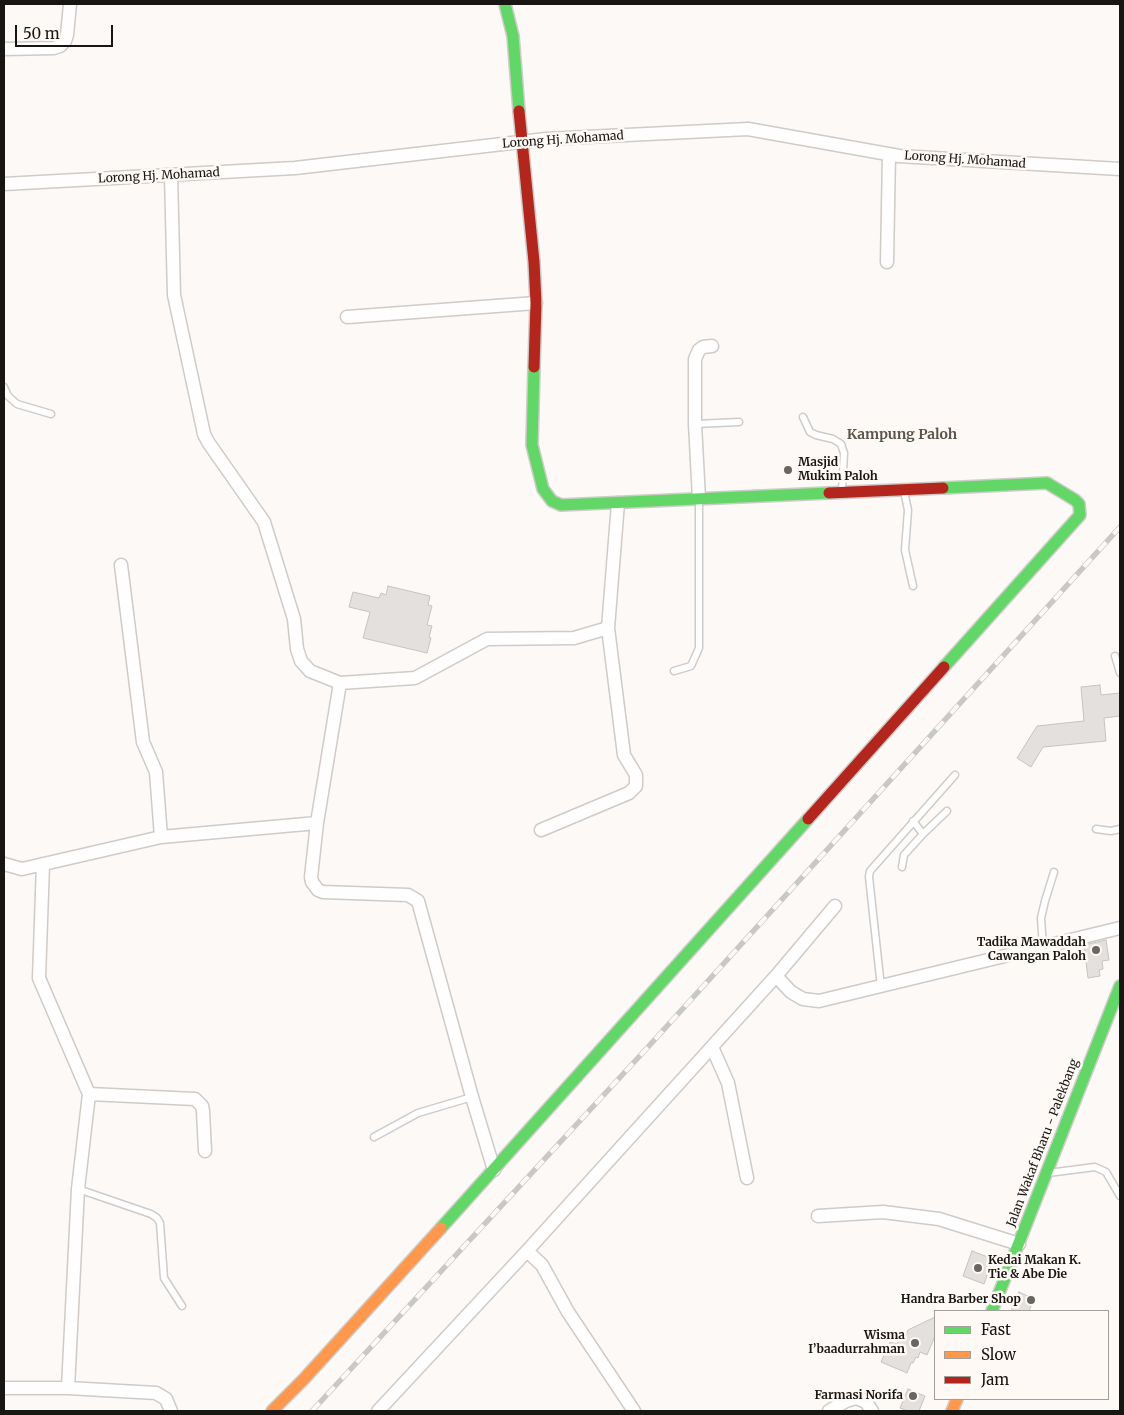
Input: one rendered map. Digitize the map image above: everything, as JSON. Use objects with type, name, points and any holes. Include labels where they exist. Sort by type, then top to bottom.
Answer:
[{"type":"street","points":[[4,49],[54,48],[60,46],[65,42],[67,35],[70,4]]},
{"type":"street","points":[[272,1411],[311,1371],[494,1170],[1077,520],[1081,510],[1075,500],[1047,483],[618,503],[561,504],[552,501],[543,489],[532,445],[536,303],[533,247],[521,142],[512,36],[505,4]]},
{"type":"street","name":"Lorong Hj. Mohamad","points":[[4,184],[295,168],[546,139],[748,129],[889,154],[1120,169]]},
{"type":"street","points":[[887,262],[889,154]]},
{"type":"street","points":[[171,175],[174,295],[204,434],[264,522],[294,619],[297,649],[301,662],[305,667],[316,674],[340,683],[415,678],[479,642],[490,639],[574,638],[608,628]]},
{"type":"street","points":[[347,317],[536,303]]},
{"type":"street","points":[[699,499],[695,424],[696,354],[703,347],[712,346]]},
{"type":"street","points":[[541,830],[629,793],[636,786],[636,775],[624,755],[608,628],[618,503]]},
{"type":"street","points":[[120,565],[144,742],[156,772],[161,837]]},
{"type":"street","points":[[340,683],[317,823],[312,882],[322,892],[408,895],[418,901],[494,1170]]},
{"type":"street","points":[[4,864],[22,869],[161,837],[317,823]]},
{"type":"street","points":[[43,864],[39,978],[89,1094],[78,1189],[68,1388]]},
{"type":"street","points":[[378,1411],[712,1048],[835,906]]},
{"type":"street","points":[[776,976],[790,992],[803,999],[820,1000],[881,987],[1120,928]]},
{"type":"street","name":"Jalan Wakaf Bharu - Palekbang","points":[[992,1310],[1120,986]]},
{"type":"street","points":[[712,1048],[728,1083],[747,1178]]},
{"type":"street","points":[[89,1094],[195,1099],[202,1106],[206,1151]]},
{"type":"street","points":[[818,1216],[883,1212],[938,1219],[1019,1244]]},
{"type":"street","points":[[527,1251],[542,1265],[568,1312],[634,1411]]},
{"type":"street","points":[[4,1388],[68,1388],[156,1393],[166,1399],[171,1411]]},
{"type":"street","points":[[829,1411],[846,1401],[856,1398],[866,1402],[872,1411]]},
{"type":"lane","points":[[4,388],[8,396],[18,404],[51,414]]},
{"type":"lane","points":[[802,417],[810,432],[833,439],[841,444],[844,453],[842,492]]},
{"type":"lane","points":[[695,424],[739,422]]},
{"type":"lane","points":[[904,489],[908,508],[905,550],[912,586]]},
{"type":"lane","points":[[674,671],[691,666],[699,648],[699,499]]},
{"type":"lane","points":[[1115,656],[1120,673]]},
{"type":"lane","points":[[881,987],[869,874],[873,866],[955,775]]},
{"type":"lane","points":[[902,868],[904,855],[947,811]]},
{"type":"lane","points":[[913,821],[923,834]]},
{"type":"lane","points":[[1096,829],[1105,831],[1120,829]]},
{"type":"lane","points":[[1043,947],[1041,918],[1044,901],[1054,872]]},
{"type":"lane","points":[[374,1137],[418,1113],[472,1097]]},
{"type":"lane","points":[[1046,1173],[1096,1167],[1106,1172],[1120,1196]]},
{"type":"lane","points":[[78,1189],[151,1214],[156,1218],[160,1224],[164,1278],[182,1306]]},
{"type":"building","points":[[388,586],[430,596],[428,605],[432,606],[427,625],[432,626],[427,653],[363,638],[370,612],[349,607],[353,592],[379,598],[381,593],[386,595]]},
{"type":"building","points":[[1100,685],[1101,695],[1120,693],[1120,716],[1104,718],[1106,741],[1043,747],[1031,767],[1017,758],[1037,726],[1084,721],[1081,687]]},
{"type":"building","name":"Tadika Mawaddah Cawangan Paloh","points":[[1106,940],[1109,960],[1102,961],[1103,969],[1099,970],[1100,976],[1088,978],[1084,945]]},
{"type":"building","name":"Kedai Makan K. Tie & Abe Die","points":[[972,1251],[993,1259],[984,1284],[963,1276]]},
{"type":"building","points":[[1019,1292],[1034,1299],[1029,1310],[1011,1310]]},
{"type":"building","name":"Wisma I’baadurrahman","points":[[934,1317],[934,1338],[927,1355],[920,1352],[918,1358],[916,1357],[913,1363],[911,1363],[907,1373],[881,1362],[890,1342],[897,1344],[899,1339],[904,1341],[908,1330]]},
{"type":"building","points":[[908,1389],[925,1396],[919,1411],[908,1411],[900,1408]]},
{"type":"railway","points":[[312,1411],[648,1047],[1120,527]]},
{"type":"traffic: fast","points":[[505,4],[513,36],[519,111]]},
{"type":"traffic: fast","points":[[534,367],[532,445],[543,489],[552,501],[561,505],[829,493]]},
{"type":"traffic: fast","points":[[943,488],[1047,483],[1075,500],[1079,504],[1080,515],[944,667]]},
{"type":"traffic: fast","points":[[441,1228],[808,819]]},
{"type":"traffic: fast","points":[[992,1310],[1120,986]]},
{"type":"traffic: slow","points":[[272,1411],[304,1379],[441,1228]]},
{"type":"traffic: slow","points":[[952,1411],[957,1400]]},
{"type":"traffic: jam","points":[[519,111],[534,262],[536,303],[534,367]]},
{"type":"traffic: jam","points":[[829,493],[943,488]]},
{"type":"traffic: jam","points":[[808,819],[944,667]]},
{"type":"place","name":"Masjid Mukim Paloh","points":[[788,470]]},
{"type":"place","name":"Tadika Mawaddah Cawangan Paloh","points":[[1096,950]]},
{"type":"place","name":"Kedai Makan K. Tie & Abe Die","points":[[978,1268]]},
{"type":"place","name":"Handra Barber Shop","points":[[1031,1300]]},
{"type":"place","name":"Wisma I’baadurrahman","points":[[915,1343]]},
{"type":"place","name":"Farmasi Norifa","points":[[913,1396]]},
{"type":"district","name":"Kampung Paloh","points":[[902,435]]}]
